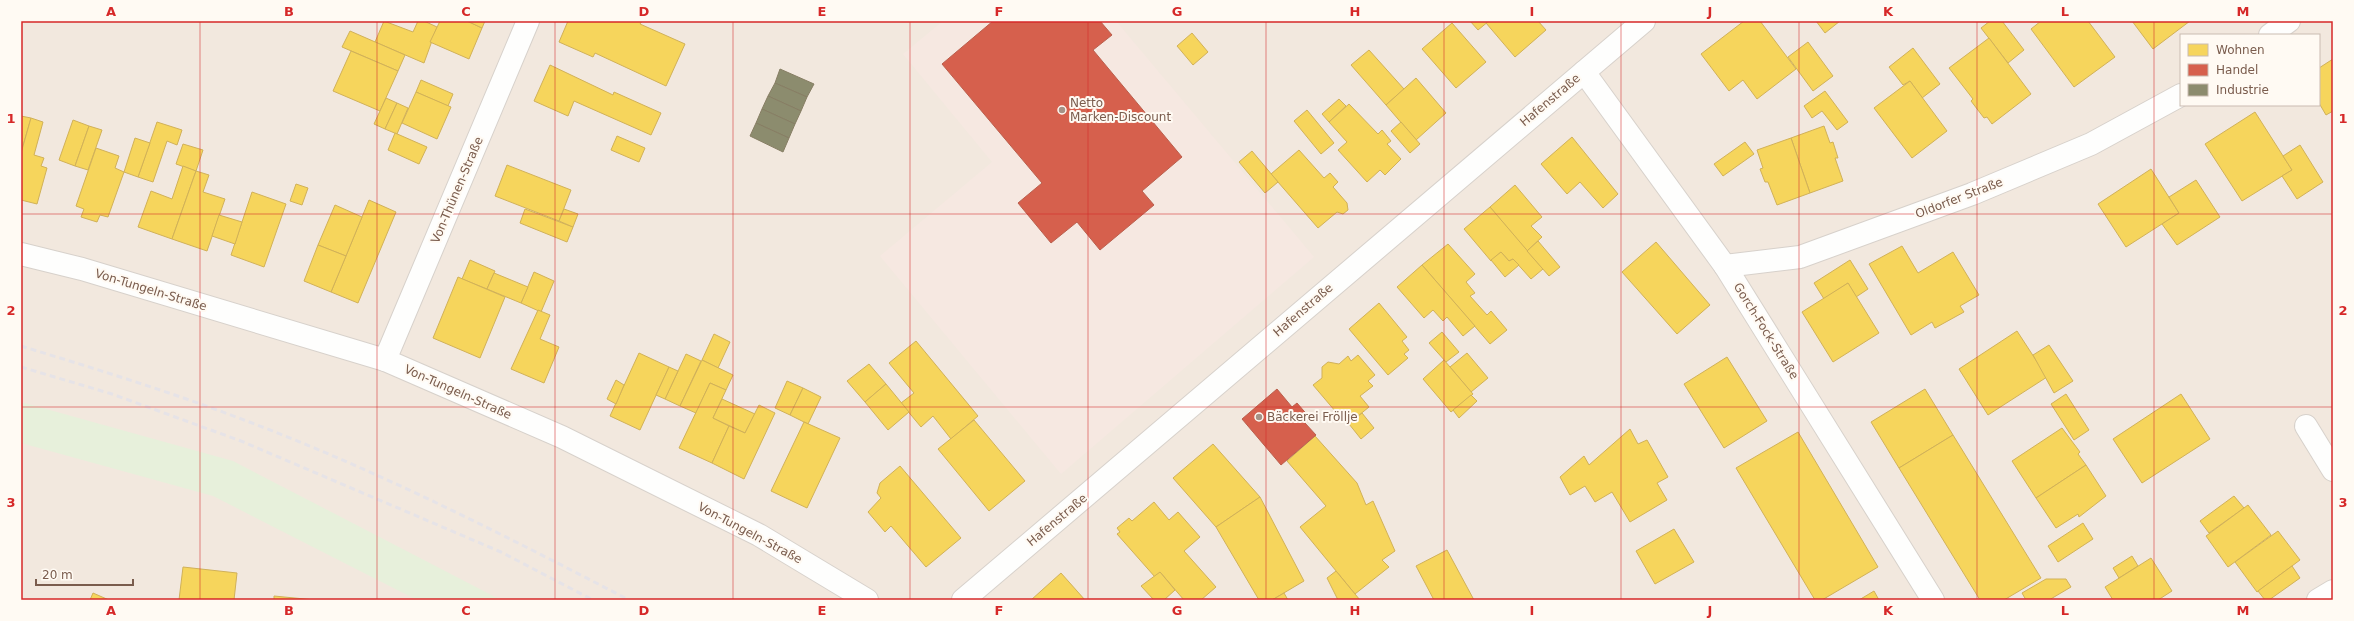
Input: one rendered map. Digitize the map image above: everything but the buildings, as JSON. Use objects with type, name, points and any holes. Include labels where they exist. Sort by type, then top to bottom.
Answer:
[{"type":"street","name":"Von-Thünen-Straße","points":[[385,360],[528,21]]},
{"type":"street","name":"Hafenstraße","points":[[963,600],[1644,21]]},
{"type":"street","points":[[2271,34],[2289,21]]},
{"type":"street","name":"Gorch-Fock-Straße","points":[[1584,72],[1725,266],[1933,600]]},
{"type":"street","name":"Oldorfer Straße","points":[[1725,266],[1800,257],[1972,194],[2091,144],[2180,96]]},
{"type":"street","name":"Von-Tungeln-Straße","points":[[21,254],[82,269],[385,360],[562,437],[759,535],[867,600]]},
{"type":"street","points":[[2306,426],[2333,470]]},
{"type":"street","points":[[2318,600],[2333,591]]},
{"type":"shaded area","points":[[21,21],[2333,21],[2333,600],[21,600]]},
{"type":"shaded area","points":[[943,21],[1116,21],[1314,257],[1061,474],[880,256],[992,162],[903,54]]},
{"type":"green space","points":[[21,402],[233,461],[501,600],[417,600],[213,496],[21,443]]},
{"type":"railway","points":[[21,346],[189,400],[294,439],[440,504],[629,600]]},
{"type":"railway","points":[[21,367],[112,394],[241,441],[501,552],[593,600]]},
{"type":"place","name":"Netto Marken-Discount","points":[[1062,110]]},
{"type":"place","name":"Bäckerei Fröllje","points":[[1259,417]]}]
